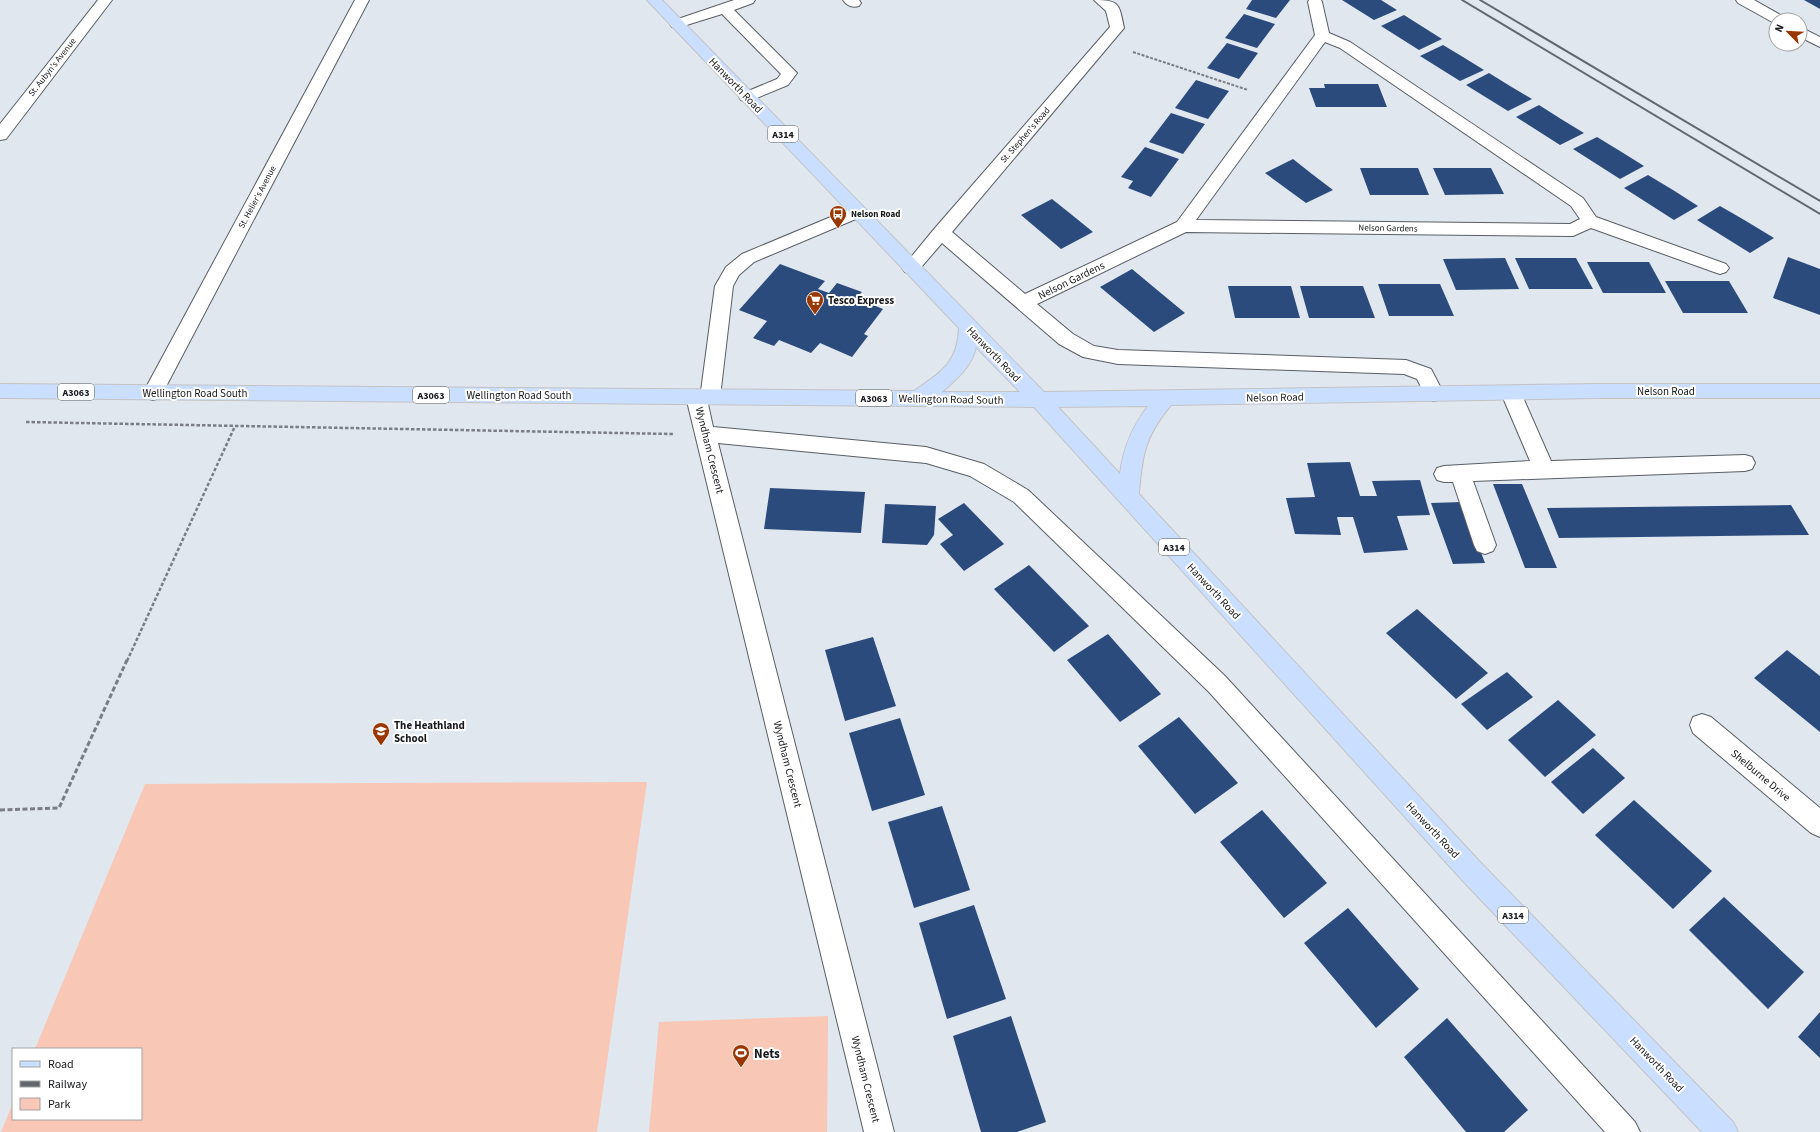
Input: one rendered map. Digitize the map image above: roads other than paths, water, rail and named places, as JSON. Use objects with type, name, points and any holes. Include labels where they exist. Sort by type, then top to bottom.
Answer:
[{"type":"main road","name":"Hanworth Road","points":[[654,0],[1039,400],[1471,871],[1723,1132]]},
{"type":"main road","points":[[918,399],[948,376],[960,362],[968,344],[968,327]]},
{"type":"main road","name":"Nelson Road","points":[[1039,400],[1667,390],[1820,391]]},
{"type":"main road","name":"Wellington Road South","points":[[0,391],[1039,400]]},
{"type":"main road","points":[[1128,497],[1131,461],[1138,436],[1150,416],[1166,398]]},
{"type":"street","name":"St. Aubyn's Avenue","points":[[0,135],[105,0]]},
{"type":"street","name":"St. Helier's Avenue","points":[[153,393],[362,0]]},
{"type":"street","points":[[677,24],[748,0]]},
{"type":"street","name":"St. Stephen's Road","points":[[911,268],[1106,43],[1117,28],[1113,9],[1101,0]]},
{"type":"street","points":[[1743,0],[1768,14]]},
{"type":"street","points":[[1315,2],[1322,35],[1345,45],[1578,202],[1590,221],[1720,268]]},
{"type":"street","points":[[724,8],[789,73],[784,82],[747,97]]},
{"type":"street","name":"Nelson Gardens","points":[[1183,226],[1322,35]]},
{"type":"street","points":[[1808,36],[1820,43]]},
{"type":"street","points":[[703,397],[724,286],[732,271],[748,258],[857,212]]},
{"type":"street","name":"Nelson Gardens","points":[[1024,302],[1183,226],[1573,230],[1590,221]]},
{"type":"street","points":[[941,232],[1066,339],[1090,352],[1118,357],[1406,367],[1424,374],[1434,394]]},
{"type":"street","points":[[1511,393],[1544,469]]},
{"type":"street","name":"Wyndham Crescent","points":[[703,397],[706,434],[879,1132]]},
{"type":"street","points":[[706,434],[926,455],[977,470],[1021,496],[1217,684],[1624,1132]]},
{"type":"street","points":[[1485,545],[1452,473],[1745,463]]},
{"type":"street","name":"Shelburne Drive","points":[[1702,725],[1820,824]]},
{"type":"railway","points":[[1462,0],[1820,214]]},
{"type":"railway","points":[[1480,0],[1820,201]]},
{"type":"place","name":"Nelson Road","points":[[838,229]]},
{"type":"place","name":"Tesco Express","points":[[815,315]]},
{"type":"place","name":"The Heathland School","points":[[381,746]]},
{"type":"place","name":"Nets","points":[[741,1068]]}]
